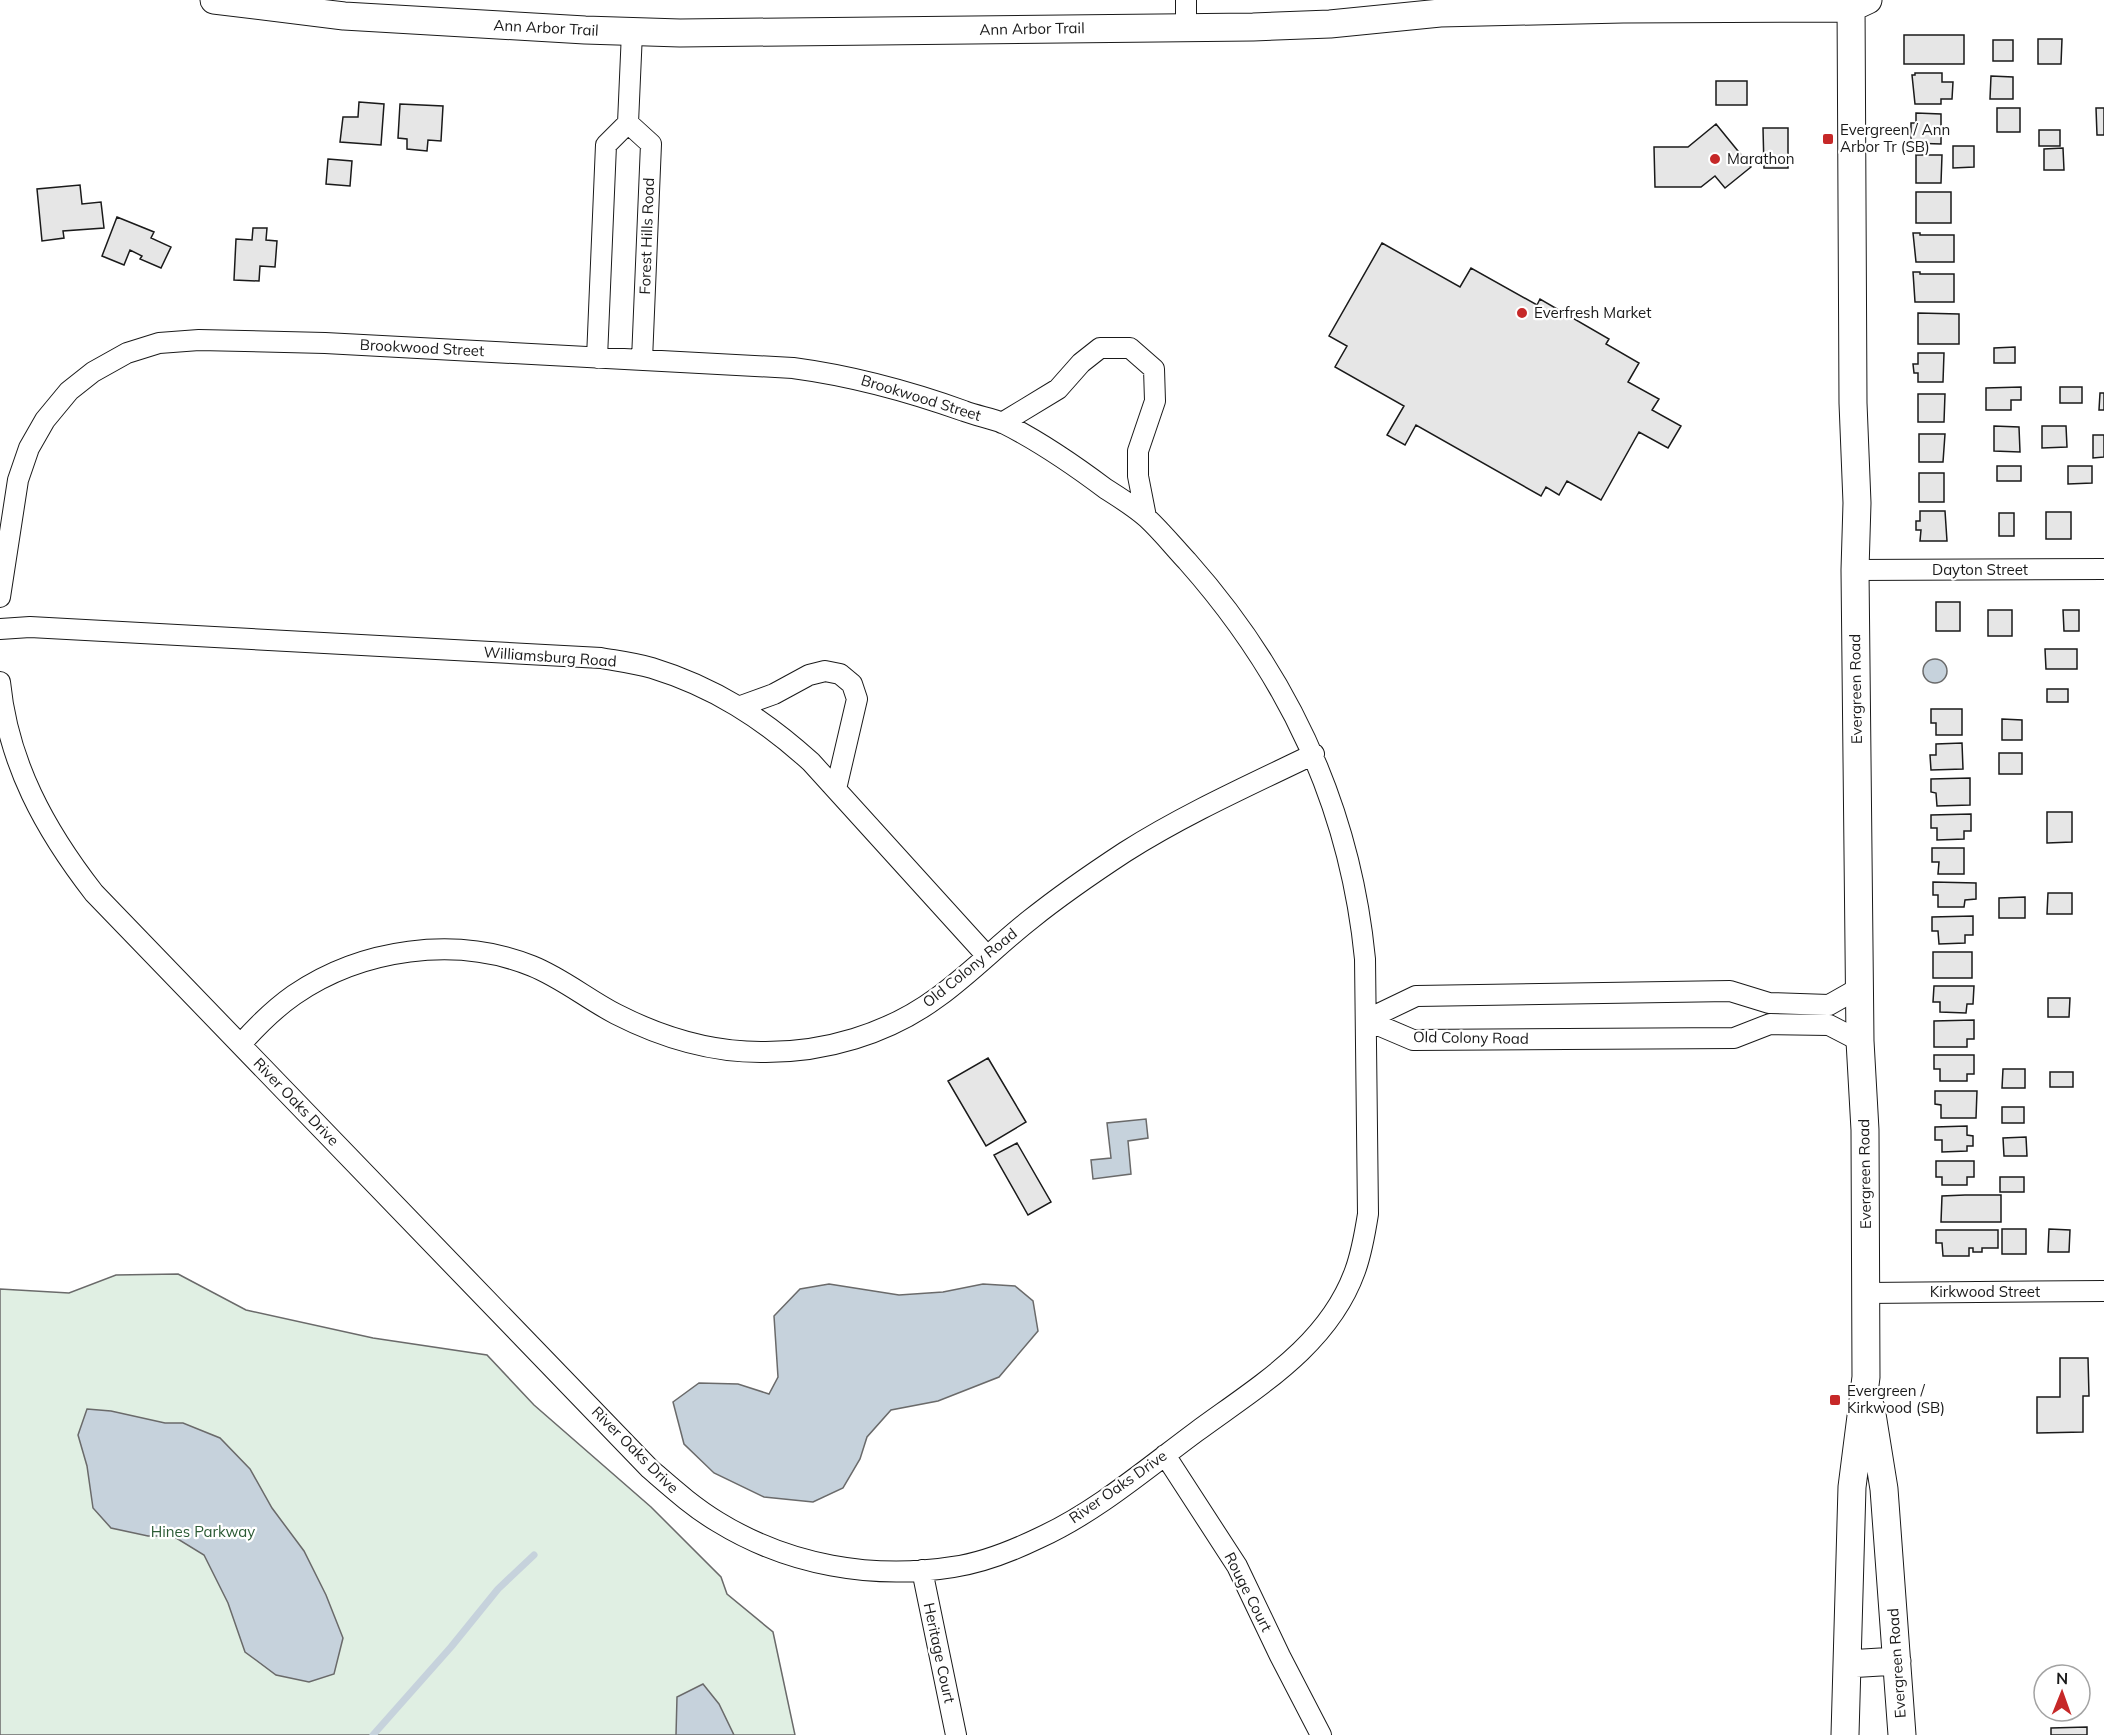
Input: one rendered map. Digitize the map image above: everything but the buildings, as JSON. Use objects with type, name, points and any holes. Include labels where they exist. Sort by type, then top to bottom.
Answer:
[{"type":"street","name":"Ann Arbor Trail","points":[[214,0],[344,16],[680,33],[1186,28],[1330,24],[1516,6],[1857,3]]},
{"type":"street","points":[[1186,0],[1186,28]]},
{"type":"street","name":"Evergreen Road","points":[[1845,1735],[1852,1487],[1866,1377],[1865,1130],[1859,988],[1855,570],[1857,503],[1853,380],[1857,3]]},
{"type":"street","points":[[597,358],[606,145],[628,123],[632,32]]},
{"type":"street","name":"Forest Hills Road","points":[[628,123],[651,144],[642,360]]},
{"type":"street","name":"Brookwood Street","points":[[0,597],[18,480],[30,448],[45,420],[69,391],[93,372],[127,353],[159,343],[199,340],[326,343],[793,368],[898,388],[1002,423],[1068,462],[1146,517],[1202,579],[1250,640],[1286,697],[1314,754],[1333,806],[1351,868],[1362,933],[1366,1020]]},
{"type":"street","name":"Brookwood Street","points":[[1002,423],[1058,389],[1081,363],[1100,348],[1130,348],[1154,369],[1155,401],[1138,451],[1138,476],[1146,517]]},
{"type":"street","name":"Dayton Street","points":[[1855,570],[2104,569]]},
{"type":"street","name":"Williamsburg Road","points":[[0,629],[30,627],[602,658],[650,668],[697,684],[741,706],[781,735],[811,762],[987,956]]},
{"type":"street","points":[[741,706],[774,694],[810,675],[825,670],[840,674],[852,684],[857,699],[836,789]]},
{"type":"street","name":"River Oaks Drive","points":[[0,682],[10,735],[25,781],[52,836],[94,893],[650,1469],[686,1500],[741,1536],[800,1559],[863,1571],[897,1572],[952,1568],[1002,1553],[1040,1538],[1088,1512],[1295,1359],[1326,1325],[1346,1293],[1362,1251],[1368,1214],[1366,1020]]},
{"type":"street","name":"Old Colony Road","points":[[241,1044],[276,1009],[317,981],[363,962],[411,951],[460,950],[508,958],[553,976],[615,1013],[657,1033],[709,1047],[762,1053],[824,1047],[857,1038],[906,1016],[937,997],[1047,906],[1126,852],[1200,809],[1314,754]]},
{"type":"street","points":[[1366,1020],[1416,996],[1730,991],[1769,1003],[1829,1005],[1859,988]]},
{"type":"street","name":"Old Colony Road","points":[[1366,1020],[1413,1040],[1734,1038],[1770,1024],[1828,1025],[1860,1041]]},
{"type":"street","name":"Kirkwood Street","points":[[1866,1293],[2104,1291]]},
{"type":"street","name":"Evergreen Road","points":[[1866,1377],[1884,1489],[1902,1735]]},
{"type":"street","name":"Rouge Court","points":[[1165,1455],[1237,1566],[1321,1735]]},
{"type":"street","name":"Heritage Court","points":[[922,1570],[956,1735]]},
{"type":"street","points":[[1847,1664],[1897,1661]]},
{"type":"green space","name":"Hines Parkway","points":[[178,1274],[246,1310],[373,1338],[487,1355],[534,1405],[651,1507],[721,1577],[727,1594],[773,1632],[795,1735],[0,1735],[0,1289],[69,1293],[116,1275]]},
{"type":"shaded area","points":[[1930,659],[1940,659],[1947,666],[1947,676],[1940,683],[1930,683],[1923,676],[1923,666]]},
{"type":"shaded area","points":[[1146,1119],[1148,1138],[1128,1141],[1131,1174],[1093,1179],[1091,1160],[1111,1158],[1107,1123]]},
{"type":"shaded area","points":[[829,1284],[899,1295],[943,1292],[983,1284],[1015,1286],[1033,1301],[1038,1331],[999,1377],[938,1401],[891,1410],[867,1437],[860,1459],[843,1488],[813,1502],[764,1497],[714,1473],[684,1444],[673,1402],[699,1383],[738,1384],[769,1394],[778,1377],[774,1316],[800,1289]]},
{"type":"shaded area","points":[[87,1409],[111,1411],[165,1423],[183,1423],[220,1438],[250,1469],[272,1508],[304,1551],[326,1595],[343,1638],[334,1674],[309,1682],[276,1675],[245,1652],[228,1603],[204,1555],[173,1536],[148,1536],[111,1528],[93,1508],[87,1466],[78,1435]]},
{"type":"shaded area","points":[[703,1684],[719,1704],[734,1735],[676,1735],[677,1697]]},
{"type":"waterway","points":[[373,1735],[451,1647],[498,1589],[534,1555]]},
{"type":"place","name":"Evergreen / Ann Arbor Tr (SB)","points":[[1828,139]]},
{"type":"place","name":"Marathon","points":[[1715,159]]},
{"type":"place","name":"Everfresh Market","points":[[1522,313]]},
{"type":"place","name":"Evergreen / Kirkwood (SB)","points":[[1835,1400]]}]
